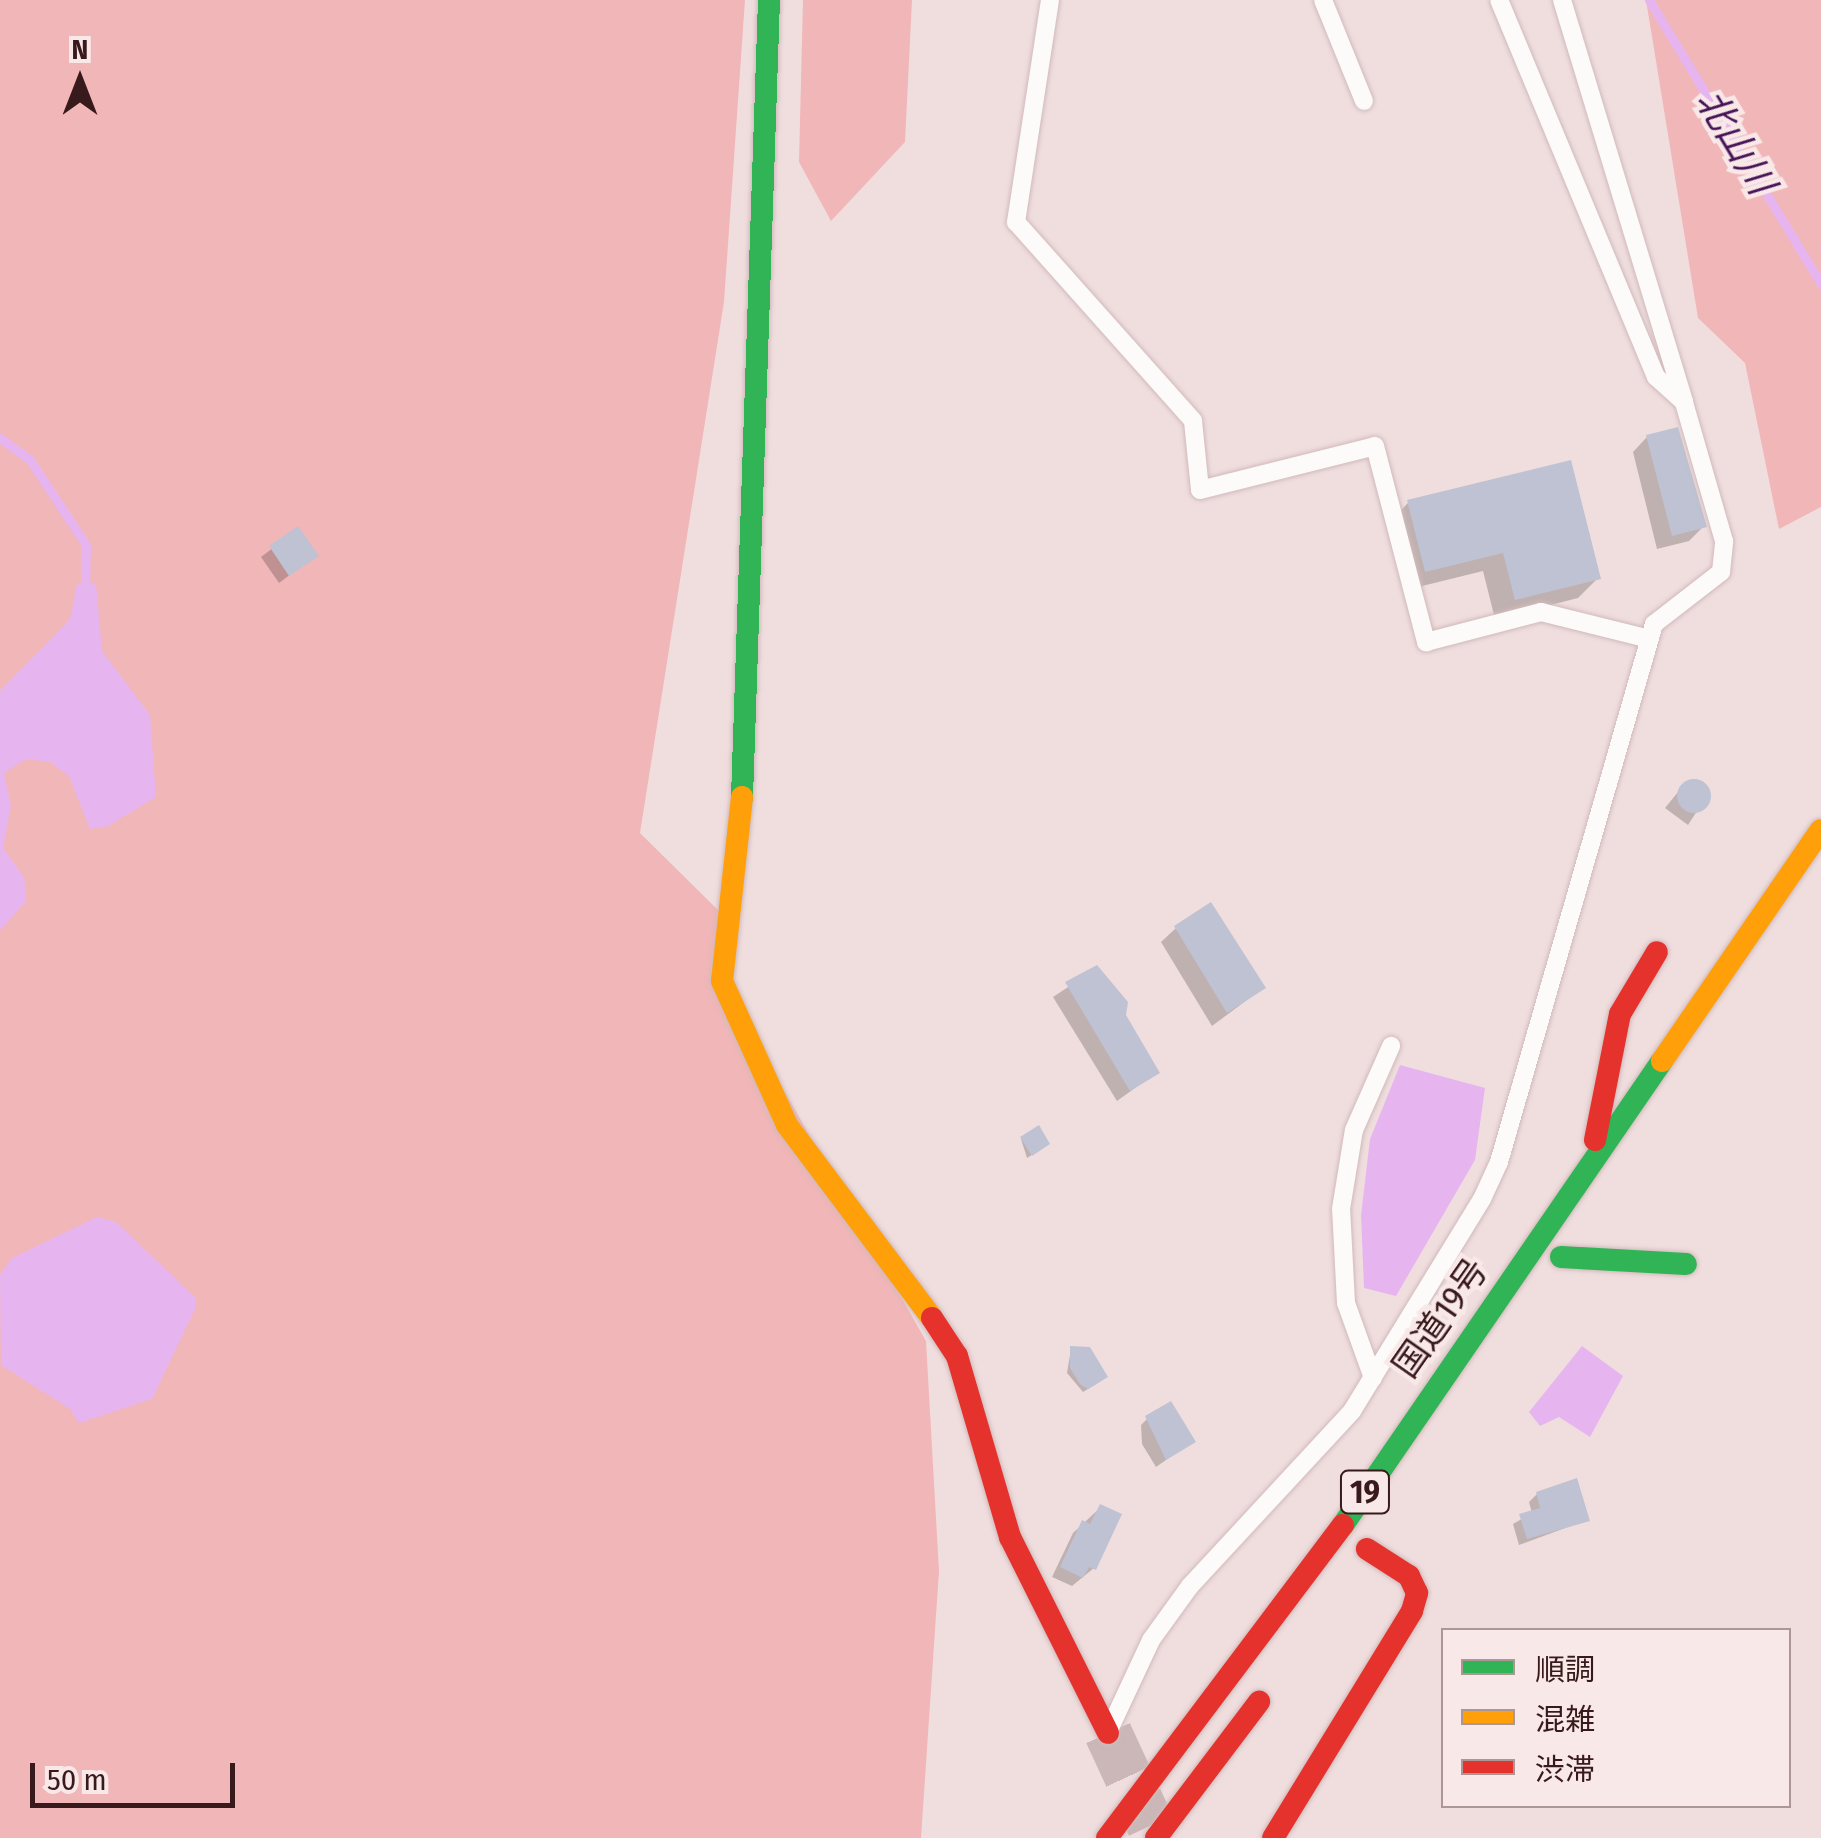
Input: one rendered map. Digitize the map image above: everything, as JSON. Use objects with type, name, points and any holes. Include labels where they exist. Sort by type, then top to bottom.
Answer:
[{"type":"main road","points":[[769,0],[741,826],[722,980],[787,1124],[890,1256],[957,1356],[1010,1537],[1108,1733]]},
{"type":"main road","name":"国道19号","points":[[1107,1838],[1334,1538],[1821,830]]},
{"type":"main road","points":[[1591,1162],[1620,1014],[1657,952]]},
{"type":"main road","points":[[1584,1225],[1556,1264],[1686,1264]]},
{"type":"main road","name":"19","points":[[1273,1838],[1412,1611],[1417,1593],[1409,1576],[1372,1541],[1352,1571]]},
{"type":"main road","points":[[1156,1838],[1275,1679]]},
{"type":"lane","points":[[1050,0],[1016,222],[1193,422],[1200,490],[1375,446],[1426,642],[1541,612],[1649,639]]},
{"type":"lane","points":[[1323,0],[1364,101]]},
{"type":"lane","points":[[1499,0],[1656,376],[1684,402]]},
{"type":"lane","points":[[1108,1733],[1151,1640],[1190,1586],[1352,1411],[1499,1162],[1654,624],[1721,572],[1724,541],[1562,0]]},
{"type":"lane","points":[[1373,1378],[1346,1302],[1341,1209],[1354,1130],[1391,1046]]},
{"type":"shaded area","points":[[0,0],[745,0],[724,302],[640,833],[718,910],[715,969],[926,1341],[939,1571],[921,1838],[0,1838]]},
{"type":"shaded area","points":[[803,0],[912,0],[905,142],[831,221],[799,162]]},
{"type":"shaded area","points":[[1646,0],[1821,0],[1821,507],[1779,529],[1745,363],[1698,318]]},
{"type":"shaded area","points":[[96,583],[102,651],[150,715],[156,797],[108,826],[90,829],[69,776],[50,762],[26,759],[4,773],[11,805],[3,848],[24,877],[26,902],[0,930],[0,691],[70,619],[77,584]]},
{"type":"shaded area","points":[[1400,1065],[1485,1088],[1475,1160],[1396,1296],[1364,1288],[1361,1215],[1370,1139]]},
{"type":"shaded area","points":[[97,1217],[116,1222],[196,1298],[196,1307],[152,1399],[79,1423],[70,1409],[1,1365],[0,1275],[12,1258]]},
{"type":"shaded area","points":[[1582,1346],[1623,1376],[1590,1437],[1559,1417],[1540,1426],[1529,1412]]},
{"type":"building","points":[[1678,427],[1707,527],[1672,536],[1646,435]]},
{"type":"building","points":[[1571,460],[1601,579],[1515,600],[1503,553],[1425,572],[1407,500]]},
{"type":"building","points":[[298,526],[319,556],[289,576],[269,546]]},
{"type":"building","points":[[1694,779],[1706,784],[1711,796],[1706,808],[1694,813],[1682,808],[1677,796],[1682,784]]},
{"type":"building","points":[[1211,902],[1266,988],[1227,1013],[1174,926]]},
{"type":"building","points":[[1097,965],[1128,1002],[1126,1015],[1160,1073],[1130,1091],[1065,982]]},
{"type":"building","points":[[1039,1125],[1050,1144],[1032,1156],[1020,1137]]},
{"type":"building","points":[[1070,1346],[1090,1347],[1108,1377],[1088,1389],[1080,1384],[1070,1368]]},
{"type":"building","points":[[1171,1401],[1196,1442],[1166,1460],[1145,1416]]},
{"type":"building","points":[[1577,1478],[1590,1521],[1527,1539],[1519,1514],[1540,1508],[1536,1492]]},
{"type":"building","points":[[1100,1504],[1122,1514],[1096,1570],[1089,1567],[1083,1578],[1060,1567],[1082,1520],[1090,1524]]},
{"type":"waterway","name":"北山川","points":[[1649,0],[1821,284]]},
{"type":"waterway","points":[[0,438],[30,460],[86,545],[85,593]]},
{"type":"tunnel","points":[[1108,1733],[1151,1826]]},
{"type":"traffic: fast","points":[[742,797],[769,0]]},
{"type":"traffic: fast","points":[[1343,1525],[1662,1061]]},
{"type":"traffic: fast","points":[[1561,1257],[1686,1264]]},
{"type":"traffic: slow","points":[[742,797],[722,981],[787,1125],[932,1318]]},
{"type":"traffic: slow","points":[[1662,1061],[1821,830]]},
{"type":"traffic: jam","points":[[1595,1140],[1620,1014],[1657,952]]},
{"type":"traffic: jam","points":[[932,1318],[957,1356],[1010,1537],[1108,1733]]},
{"type":"traffic: jam","points":[[1107,1838],[1343,1525]]},
{"type":"traffic: jam","points":[[1273,1838],[1412,1611],[1417,1593],[1409,1576],[1367,1549]]},
{"type":"traffic: jam","points":[[1156,1838],[1259,1702]]}]
